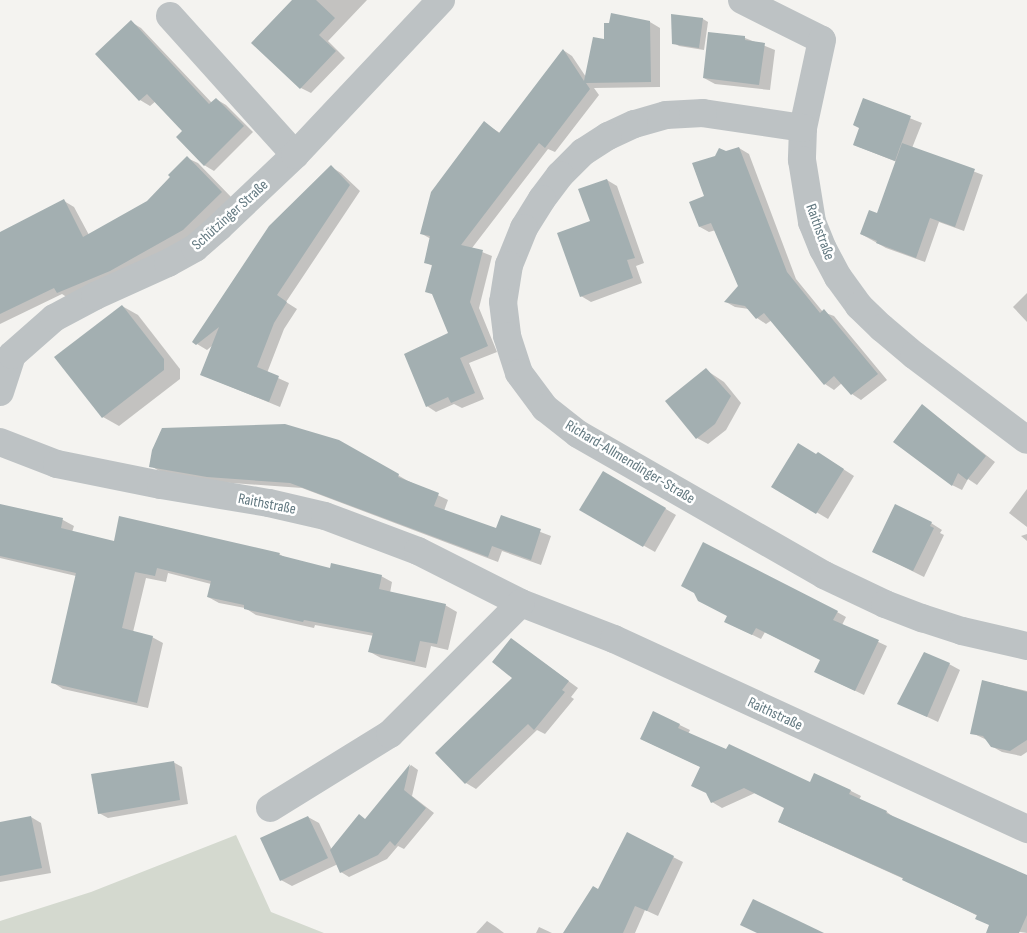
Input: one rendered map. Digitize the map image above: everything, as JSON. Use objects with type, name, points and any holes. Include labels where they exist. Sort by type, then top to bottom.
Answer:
[{"type":"street","name":"Schützinger Straße","points":[[0,392],[12,355],[54,318],[195,248],[295,155],[440,0]]},
{"type":"street","name":"Raithstraße","points":[[742,0],[822,40],[803,128],[802,160],[812,222],[823,249],[838,277],[859,306],[914,355],[1024,431]]},
{"type":"street","points":[[170,16],[295,155]]},
{"type":"street","name":"Richard-Allmendinger-Straße","points":[[803,128],[703,113],[666,115],[634,124],[608,136],[583,152],[560,174],[542,199],[524,228],[509,264],[503,302],[507,336],[519,373],[545,408],[578,434],[824,575],[885,604],[922,618],[962,631],[1027,646]]},
{"type":"street","name":"Raithstraße","points":[[0,442],[57,464],[161,485],[269,503],[325,516],[418,552],[521,603],[614,640],[1027,829]]},
{"type":"street","points":[[270,808],[390,734],[521,603]]},
{"type":"shaded area","points":[[236,835],[271,912],[324,933],[0,933],[0,921],[91,892]]},
{"type":"building","points":[[292,0],[316,0],[335,18],[319,35],[336,51],[300,89],[251,43]]},
{"type":"building","points":[[611,13],[650,21],[651,82],[586,83],[590,89],[545,148],[539,143],[461,245],[483,250],[470,302],[488,346],[460,358],[475,393],[451,403],[448,397],[426,407],[404,354],[448,333],[432,294],[425,292],[432,265],[424,263],[430,236],[420,234],[431,192],[484,121],[499,133],[563,49],[584,81],[593,37],[604,39],[604,23],[609,23]]},
{"type":"building","points":[[671,14],[703,18],[699,48],[672,44]]},
{"type":"building","points":[[131,20],[209,104],[216,98],[244,126],[204,166],[176,137],[182,131],[147,94],[139,101],[95,54]]},
{"type":"building","points":[[708,32],[745,36],[745,40],[765,43],[759,85],[703,78]]},
{"type":"building","points":[[863,98],[911,116],[895,161],[853,145],[859,128],[853,125]]},
{"type":"building","points":[[902,143],[975,169],[955,227],[930,218],[916,258],[876,243],[877,241],[860,234],[869,210],[877,213]]},
{"type":"building","points":[[739,147],[787,272],[820,313],[824,309],[878,374],[851,395],[834,376],[824,385],[764,313],[756,319],[745,306],[724,302],[738,286],[711,223],[699,227],[689,202],[704,196],[692,163],[715,156],[719,148],[726,151]]},
{"type":"building","points":[[187,156],[222,192],[183,230],[110,271],[57,293],[54,288],[0,314],[0,232],[64,199],[83,237],[147,201],[170,177],[168,175]]},
{"type":"building","points":[[331,165],[350,185],[277,295],[287,302],[274,323],[257,367],[279,376],[269,402],[200,375],[219,327],[196,345],[192,342],[269,226]]},
{"type":"building","points":[[607,179],[635,258],[627,260],[633,278],[580,297],[557,233],[590,221],[578,189]]},
{"type":"building","points":[[122,305],[164,359],[164,370],[102,418],[54,357]]},
{"type":"building","points":[[706,368],[731,396],[715,424],[696,439],[665,401]]},
{"type":"building","points":[[922,404],[986,456],[967,480],[958,473],[952,486],[893,442]]},
{"type":"building","points":[[285,424],[339,440],[399,474],[398,477],[439,493],[434,506],[496,528],[501,515],[541,529],[531,560],[492,546],[488,557],[290,483],[207,477],[149,467],[152,450],[162,428]]},
{"type":"building","points":[[798,443],[816,454],[818,452],[844,469],[816,514],[771,487]]},
{"type":"building","points":[[603,471],[666,508],[643,547],[579,510]]},
{"type":"building","points":[[0,504],[63,518],[61,528],[114,541],[119,516],[280,553],[279,555],[330,568],[331,563],[382,575],[379,589],[446,604],[437,644],[420,641],[415,662],[368,652],[373,633],[304,620],[303,622],[244,609],[244,605],[207,597],[211,581],[157,568],[155,576],[135,572],[122,628],[153,636],[137,703],[51,683],[76,573],[0,556]]},
{"type":"building","points":[[895,504],[932,522],[930,526],[934,528],[913,571],[872,552]]},
{"type":"building","points":[[703,542],[838,611],[833,620],[879,640],[855,691],[814,672],[820,660],[756,628],[752,635],[724,622],[727,616],[698,601],[694,593],[681,586]]},
{"type":"building","points":[[511,638],[569,681],[562,690],[565,692],[534,730],[528,724],[465,784],[435,753],[512,678],[492,662]]},
{"type":"building","points":[[924,652],[950,663],[927,717],[897,704]]},
{"type":"building","points":[[982,680],[1027,692],[1027,740],[1010,751],[991,747],[983,736],[970,734]]},
{"type":"building","points":[[653,711],[680,724],[678,728],[726,749],[729,744],[810,782],[814,773],[851,790],[849,794],[887,811],[886,813],[1027,875],[1027,915],[1019,933],[986,933],[989,925],[975,919],[977,915],[902,880],[903,878],[778,822],[784,808],[744,788],[711,803],[706,793],[691,786],[700,767],[640,739]]},
{"type":"building","points":[[174,761],[180,800],[98,814],[91,774]]},
{"type":"building","points":[[410,764],[404,790],[426,808],[395,846],[390,841],[378,855],[340,873],[330,850],[359,814],[365,819]]},
{"type":"building","points":[[31,816],[42,868],[0,876],[0,822]]},
{"type":"building","points":[[308,816],[328,858],[280,881],[260,838]]},
{"type":"building","points":[[627,832],[674,856],[647,911],[635,906],[623,933],[563,933],[593,886],[598,889]]},
{"type":"building","points":[[753,899],[824,933],[757,933],[740,925]]}]
